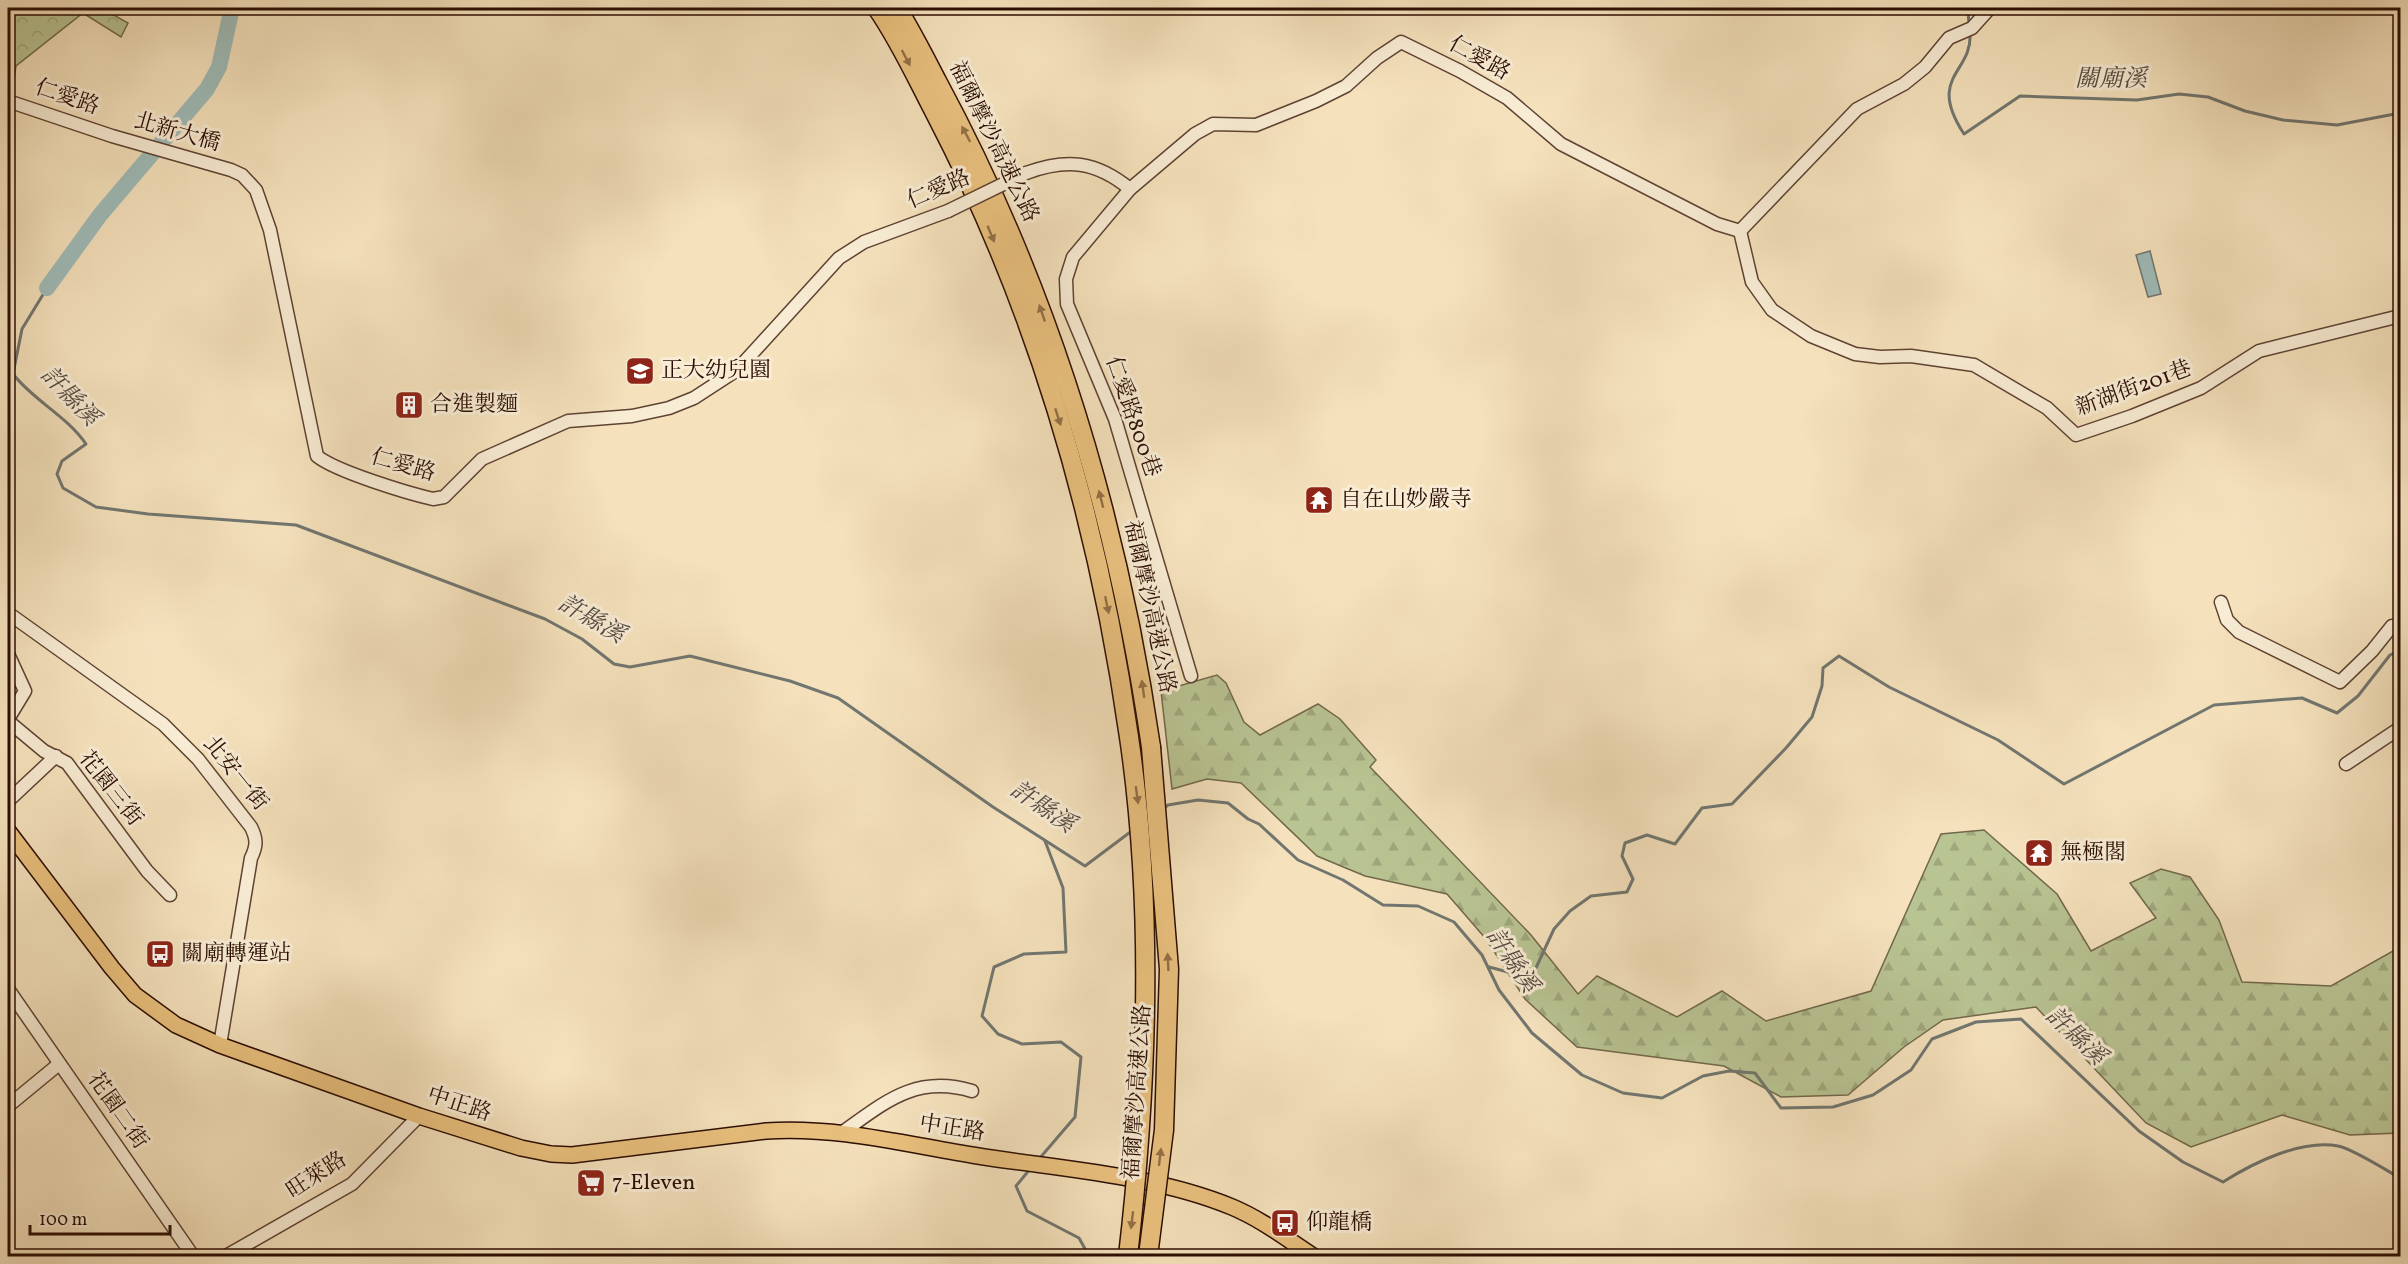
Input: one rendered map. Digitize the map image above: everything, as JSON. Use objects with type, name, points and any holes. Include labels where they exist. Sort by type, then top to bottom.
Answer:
[{"type":"highway","name":"福爾摩沙高速公路","points":[[877,8],[968,177],[1027,320],[1082,491],[1115,643],[1140,814],[1146,975],[1136,1191],[1128,1257]]},
{"type":"highway","name":"福爾摩沙高速公路","points":[[897,8],[979,159],[1030,276],[1080,419],[1124,587],[1151,747],[1169,969],[1164,1130],[1148,1257]]},
{"type":"main road","name":"中正路","points":[[8,831],[135,995],[176,1025],[220,1045],[419,1116],[521,1149],[572,1155],[789,1130],[840,1134],[1094,1174],[1174,1190],[1232,1207],[1265,1224],[1313,1257]]},
{"type":"street","points":[[1740,231],[1857,110],[1904,84],[1925,67],[1949,38],[1972,28],[1990,8]]},
{"type":"street","name":"仁愛路","points":[[231,170],[242,175],[256,190],[270,230],[317,456],[326,463],[433,500],[444,497],[482,459],[568,421],[632,416],[669,408],[694,398],[737,370],[839,258],[864,242],[948,211],[1026,173],[1051,164],[1077,164],[1116,177],[1130,189],[1195,134],[1213,124],[1256,125],[1316,101],[1346,86],[1377,58],[1401,42],[1460,71],[1507,98],[1561,144],[1717,224],[1740,231]]},
{"type":"street","name":"仁愛路","points":[[8,101],[112,136]]},
{"type":"street","name":"北新大橋","points":[[112,136],[231,170]]},
{"type":"street","name":"仁愛路800巷","points":[[1130,189],[1073,257],[1066,279],[1067,304],[1115,419],[1191,676]]},
{"type":"street","name":"新湖街201巷","points":[[1740,231],[1752,282],[1772,309],[1811,336],[1855,354],[1880,357],[1911,356],[1974,365],[2047,408],[2076,435],[2201,388],[2259,351],[2400,316]]},
{"type":"street","points":[[2221,602],[2227,620],[2239,632],[2340,682],[2372,651],[2391,626]]},
{"type":"street","name":"北安一街","points":[[8,613],[163,724],[205,768],[251,826],[256,838],[255,850],[251,858],[220,1045]]},
{"type":"street","name":"花園三街","points":[[8,654],[25,691],[8,720],[44,751],[67,764],[134,855],[170,895]]},
{"type":"street","points":[[2346,764],[2400,728]]},
{"type":"street","points":[[8,801],[56,756]]},
{"type":"street","name":"花園二街","points":[[8,988],[193,1257]]},
{"type":"street","points":[[8,1106],[59,1064]]},
{"type":"street","points":[[840,1134],[897,1095],[913,1089],[950,1084],[972,1091]]},
{"type":"street","name":"旺萊路","points":[[226,1257],[352,1184],[419,1116]]},
{"type":"green space","points":[[8,8],[112,8],[110,13],[128,23],[121,37],[83,13],[16,66],[11,99],[8,99]]},
{"type":"green space","points":[[1217,675],[1226,683],[1244,722],[1260,735],[1318,704],[1340,719],[1376,760],[1370,767],[1531,935],[1578,994],[1597,976],[1677,1017],[1722,991],[1766,1021],[1871,991],[1941,834],[1984,830],[2057,894],[2091,951],[2156,918],[2130,883],[2161,869],[2190,877],[2219,920],[2242,982],[2331,986],[2400,947],[2400,1133],[2350,1135],[2282,1115],[2191,1147],[2146,1123],[2036,1007],[1943,1020],[1904,1047],[1848,1095],[1781,1097],[1724,1066],[1577,1047],[1525,999],[1486,939],[1447,894],[1365,876],[1317,856],[1241,783],[1207,779],[1172,789],[1161,691]]},
{"type":"water","points":[[2150,251],[2161,294],[2148,297],[2136,255]]},
{"type":"waterway","name":"許縣溪","points":[[47,288],[100,215],[207,89],[219,67],[232,8]]},
{"type":"waterway","name":"關廟溪","points":[[1968,8],[1969,26]]},
{"type":"waterway","name":"關廟溪","points":[[1970,33],[1969,46],[1950,87],[1949,99],[1953,115],[1964,134],[2020,96],[2137,100],[2179,94],[2208,97],[2245,111],[2283,120],[2337,125],[2400,113]]},
{"type":"waterway","name":"許縣溪","points":[[47,288],[22,329],[13,374],[21,384],[70,425],[86,444],[62,461],[57,474],[63,488],[96,507],[148,514],[296,525],[545,619],[582,639],[614,664],[630,667],[690,656],[790,681],[838,698],[993,807],[1085,866],[1133,830]]},
{"type":"waterway","points":[[1489,967],[1523,976],[1535,970],[1554,929],[1570,911],[1591,896],[1627,892],[1633,879],[1622,856],[1625,843],[1647,835],[1675,844],[1702,808],[1732,804],[1786,748],[1812,717],[1822,686],[1823,668],[1839,656],[1889,687],[1998,740],[2064,784],[2214,705],[2302,698],[2337,713],[2358,696],[2390,655],[2400,650]]},
{"type":"waterway","name":"許縣溪","points":[[1163,809],[1168,805],[1198,800],[1228,803],[1248,819],[1259,824],[1298,860],[1343,880],[1383,905],[1418,906],[1454,922],[1482,955],[1499,990],[1532,1033],[1582,1075],[1623,1093],[1662,1098],[1703,1076],[1729,1071],[1755,1073],[1781,1108],[1833,1107],[1873,1095],[1911,1070],[1932,1039],[1976,1022],[2021,1019],[2139,1131],[2183,1162],[2223,1182],[2248,1167],[2278,1154],[2293,1149],[2324,1145],[2338,1146],[2351,1151],[2400,1178]]},
{"type":"waterway","points":[[1039,1159],[1075,1117],[1081,1057],[1061,1042],[1022,1044],[998,1034],[982,1016],[994,967],[1024,954],[1066,952],[1063,888],[1045,841]]},
{"type":"waterway","points":[[1030,1169],[1016,1186],[1027,1211],[1079,1238],[1089,1256]]},
{"type":"place","name":"正大幼兒園","points":[[640,371]]},
{"type":"place","name":"合進製麵","points":[[409,405]]},
{"type":"place","name":"自在山妙嚴寺","points":[[1319,500]]},
{"type":"place","name":"無極閣","points":[[2039,853]]},
{"type":"place","name":"關廟轉運站","points":[[160,954]]},
{"type":"place","name":"7-Eleven","points":[[591,1183]]},
{"type":"place","name":"仰龍橋","points":[[1285,1223]]}]
